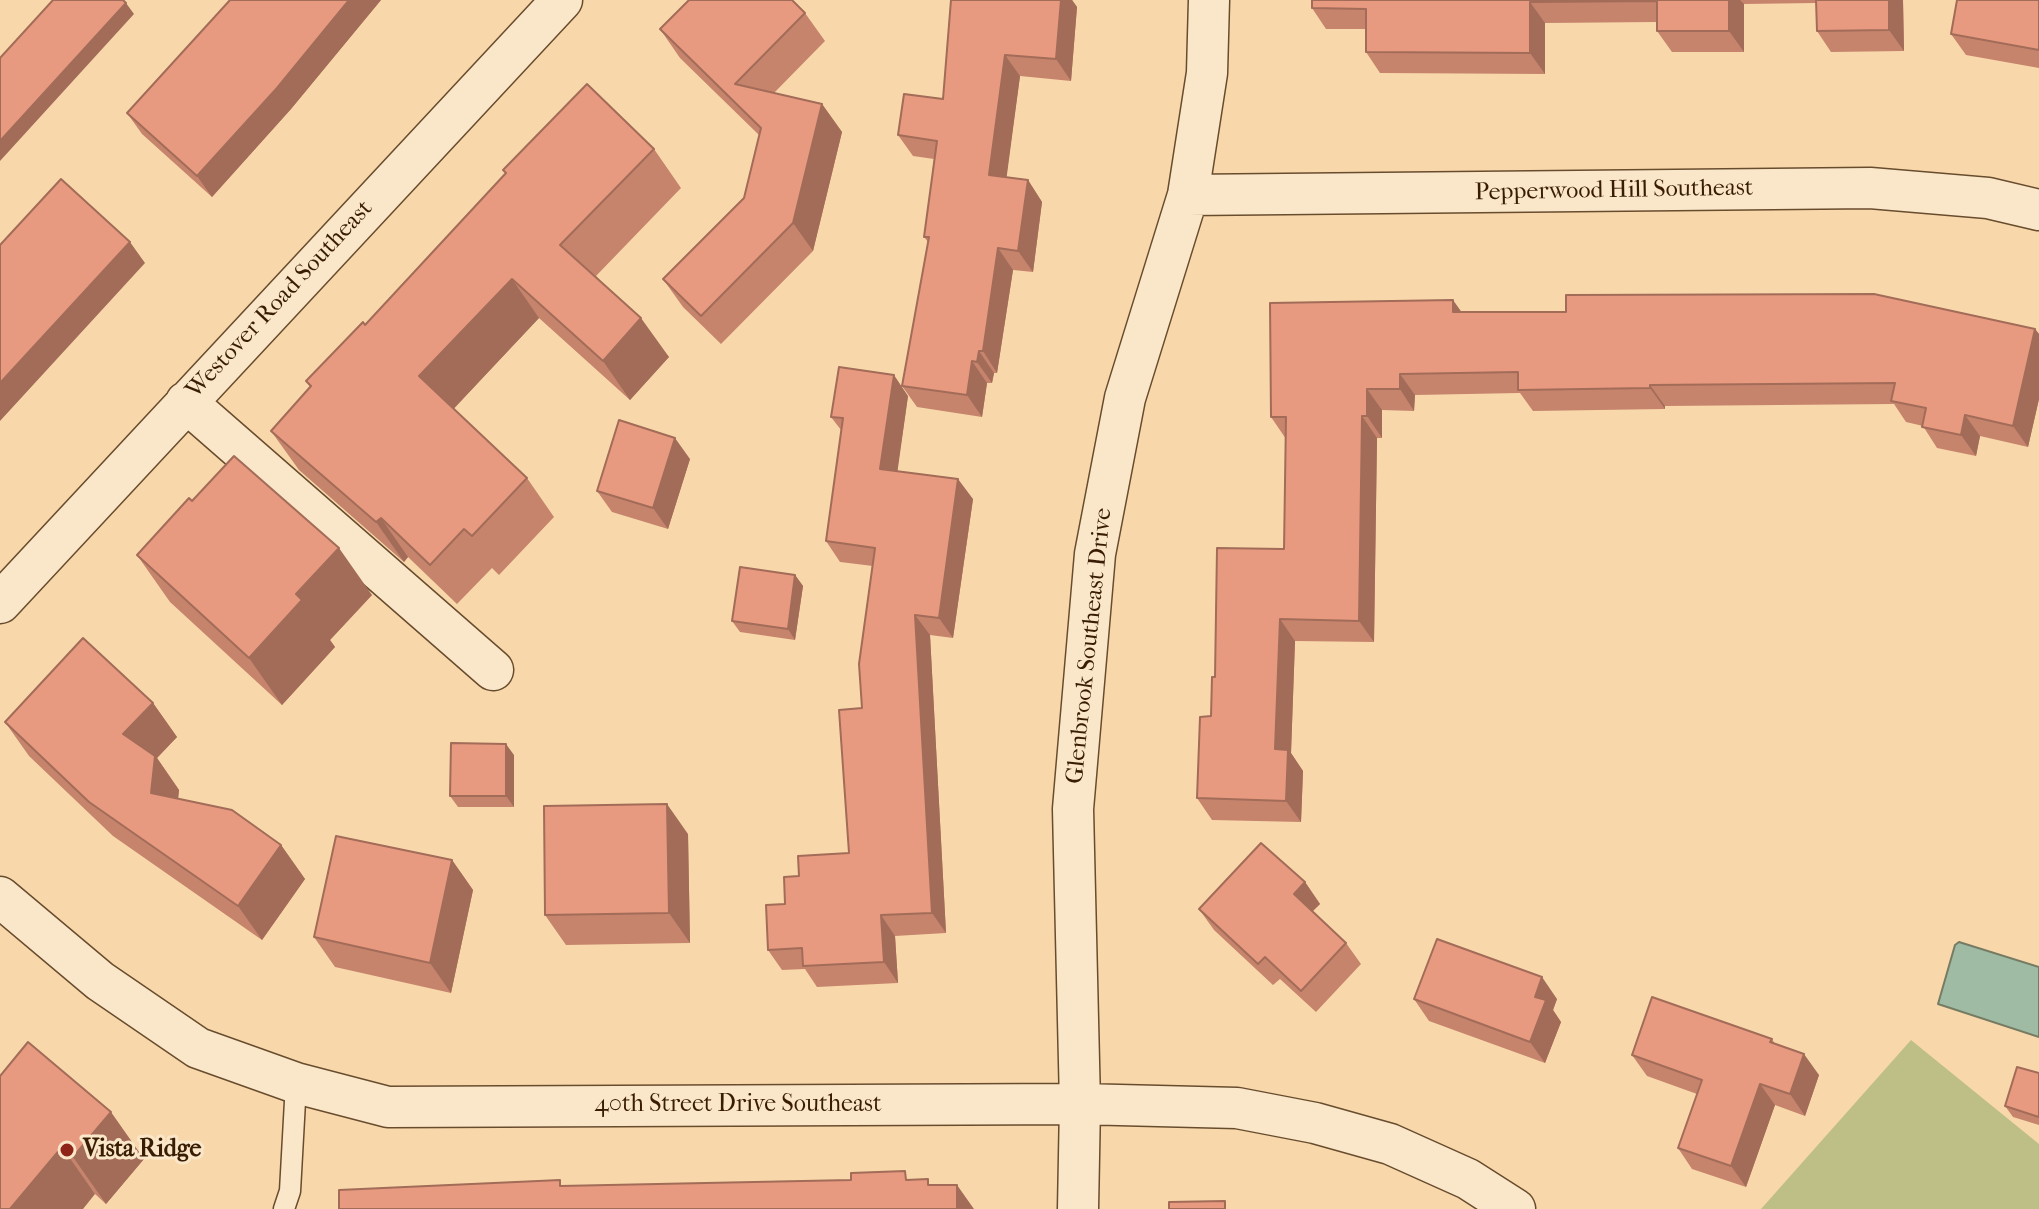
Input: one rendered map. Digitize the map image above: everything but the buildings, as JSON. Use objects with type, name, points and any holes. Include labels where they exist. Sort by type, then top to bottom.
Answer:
[{"type":"street","name":"Westover Road Southeast","points":[[0,603],[562,0]]},
{"type":"street","name":"Glenbrook Southeast Drive","points":[[1078,1209],[1080,1104],[1073,809],[1095,554],[1125,398],[1188,195],[1207,73],[1209,0]]},
{"type":"street","name":"Pepperwood Hill Southeast","points":[[1188,195],[1870,188],[1988,198],[2039,210]]},
{"type":"street","points":[[186,402],[493,670]]},
{"type":"street","name":"40th Street Drive Southeast","points":[[0,897],[100,981],[198,1048],[296,1083],[388,1107],[1080,1104],[1237,1108],[1315,1123],[1390,1144],[1468,1179],[1515,1209]]},
{"type":"lane","points":[[284,1209],[290,1191],[296,1083]]},
{"type":"green space","points":[[1911,1040],[2039,1144],[2039,1209],[1761,1209]]},
{"type":"shaded area","points":[[1959,942],[2039,967],[2039,1037],[1938,1004],[1955,945]]},
{"type":"place","name":"Vista Ridge","points":[[67,1150]]}]
